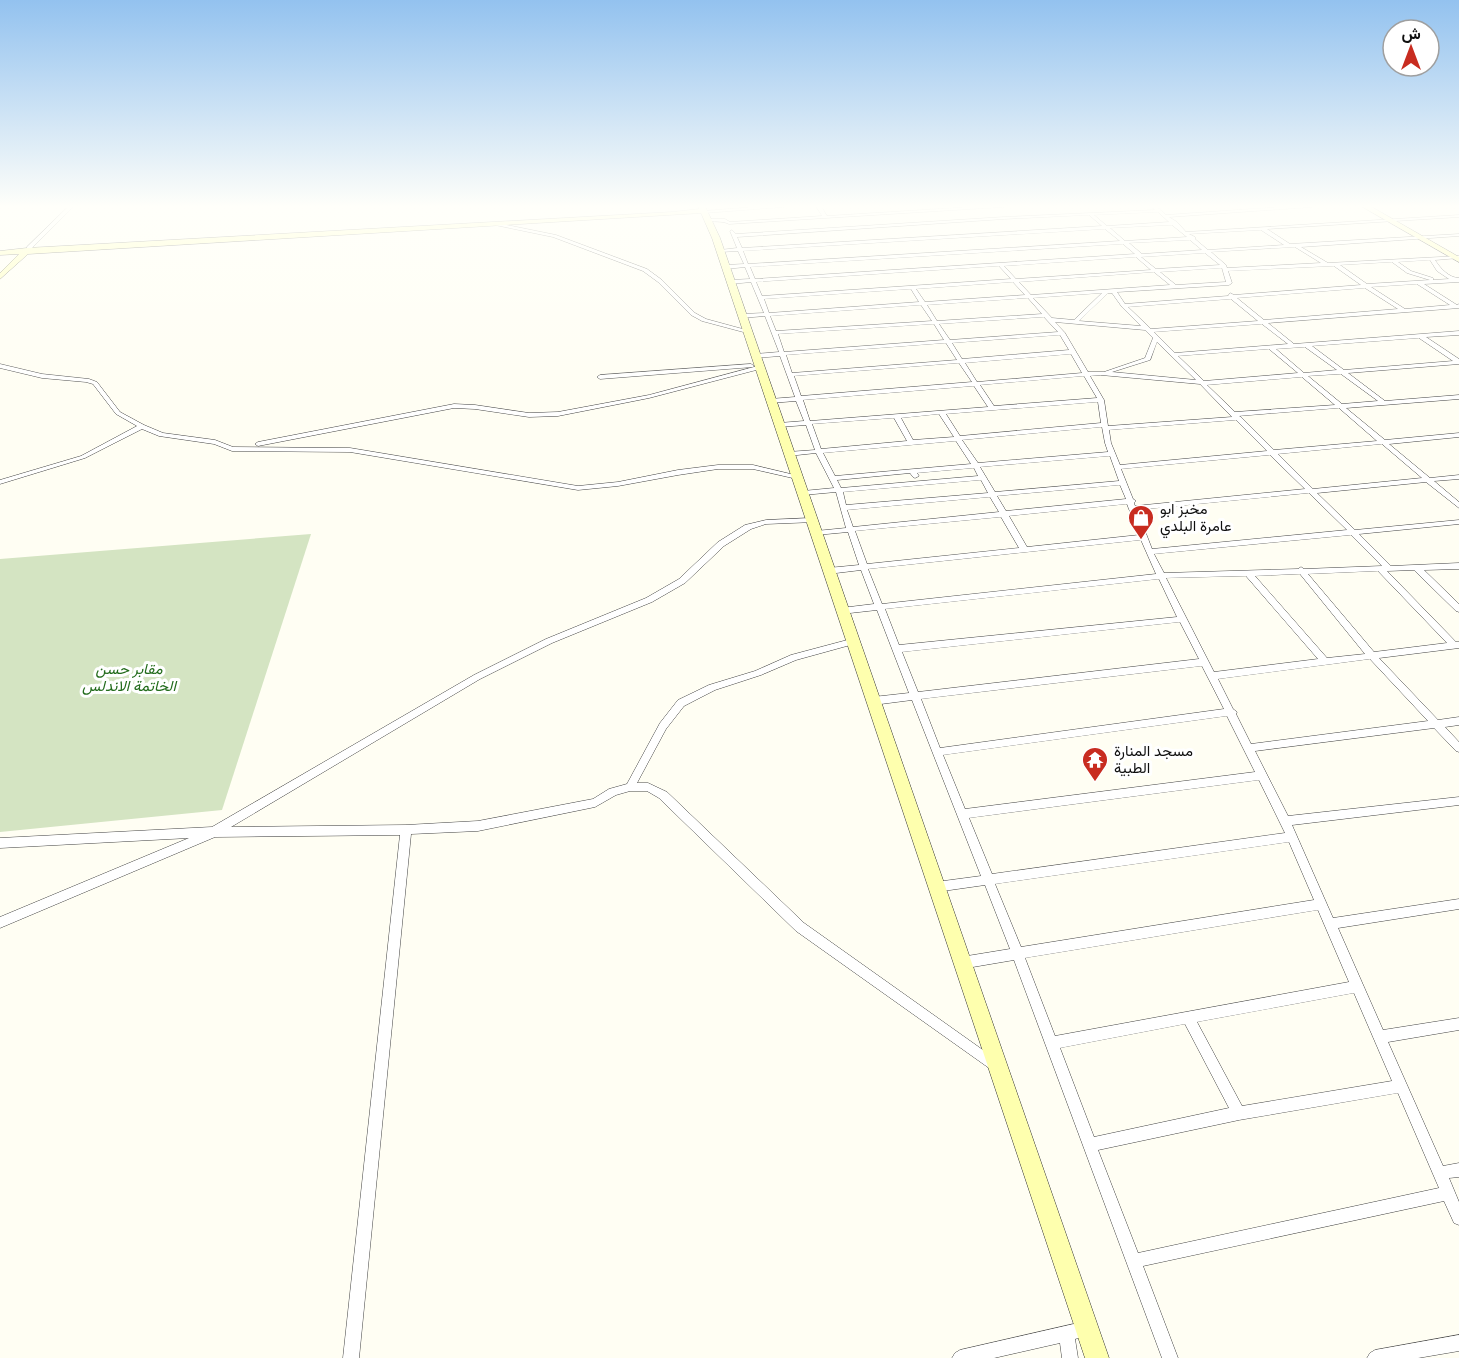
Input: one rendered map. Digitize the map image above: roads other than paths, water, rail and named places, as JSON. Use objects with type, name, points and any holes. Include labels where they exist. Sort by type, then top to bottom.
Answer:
[{"type":"street","points":[[643,269],[660,281],[693,314],[704,320],[747,331]]},
{"type":"street","points":[[727,269],[851,642],[1097,1358]]},
{"type":"street","points":[[748,269],[767,314],[819,452],[839,490],[864,568],[1018,954],[1170,1358]]},
{"type":"street","points":[[857,269],[870,290]]},
{"type":"street","points":[[731,282],[921,269]]},
{"type":"street","points":[[1005,269],[1062,333],[1101,400],[1104,427],[1112,454],[1149,552],[1232,712],[1285,821],[1459,1218]]},
{"type":"street","points":[[760,298],[1177,269]]},
{"type":"street","points":[[742,316],[1229,283],[1226,269]]},
{"type":"street","points":[[1342,269],[1403,310]]},
{"type":"street","points":[[1405,269],[1436,282]]},
{"type":"street","points":[[1439,269],[1456,280]]},
{"type":"street","points":[[1155,270],[1175,287]]},
{"type":"street","points":[[1124,306],[1456,280]]},
{"type":"street","points":[[1417,282],[1458,307]]},
{"type":"street","points":[[1216,284],[1293,346]]},
{"type":"street","points":[[912,287],[990,407]]},
{"type":"street","points":[[1114,292],[1124,306],[1390,569]]},
{"type":"street","points":[[1076,321],[1105,293]]},
{"type":"street","points":[[774,333],[1049,317],[1147,329],[1458,307]]},
{"type":"street","points":[[232,449],[361,427],[454,406],[474,406],[517,414],[542,415],[585,410],[680,391],[781,354],[1062,333]]},
{"type":"street","points":[[1174,355],[1459,333]]},
{"type":"street","points":[[1420,336],[1459,362]]},
{"type":"street","points":[[770,401],[1101,373],[1148,359],[1156,338]]},
{"type":"street","points":[[1307,345],[1384,403]]},
{"type":"street","points":[[1270,347],[1459,506]]},
{"type":"street","points":[[789,375],[1072,352]]},
{"type":"street","points":[[1101,373],[1204,383],[1459,362]]},
{"type":"street","points":[[600,377],[757,363]]},
{"type":"street","points":[[0,366],[42,376],[95,383],[118,413],[142,426],[161,435],[214,442],[232,449],[350,450],[578,488],[600,487],[712,468],[738,466],[765,468],[800,485],[839,490],[983,478]]},
{"type":"street","points":[[788,454],[1459,397]]},
{"type":"street","points":[[779,425],[1101,400]]},
{"type":"street","points":[[941,412],[976,466],[1024,549]]},
{"type":"street","points":[[896,415],[911,443]]},
{"type":"street","points":[[0,482],[83,457],[142,426]]},
{"type":"street","points":[[1118,467],[1459,435]]},
{"type":"street","points":[[834,478],[1112,454]]},
{"type":"street","points":[[912,471],[919,483]]},
{"type":"street","points":[[0,923],[214,832],[477,678],[549,641],[649,600],[682,581],[721,544],[748,527],[766,522],[851,531],[1003,515],[1314,492],[1459,477]]},
{"type":"street","points":[[843,508],[990,493],[1124,483]]},
{"type":"street","points":[[1149,552],[1459,522]]},
{"type":"street","points":[[828,571],[1144,537]]},
{"type":"street","points":[[841,611],[1160,576],[1459,566]]},
{"type":"street","points":[[1417,568],[1459,609]]},
{"type":"street","points":[[1380,569],[1457,646]]},
{"type":"street","points":[[1300,570],[1372,656],[1459,748]]},
{"type":"street","points":[[1248,573],[1324,661]]},
{"type":"street","points":[[896,649],[1182,619]]},
{"type":"street","points":[[630,788],[663,726],[681,703],[712,687],[758,673],[794,657],[851,642]]},
{"type":"street","points":[[1212,676],[1457,646]]},
{"type":"street","points":[[873,701],[1205,662]]},
{"type":"street","points":[[937,752],[1232,712]]},
{"type":"street","points":[[1250,748],[1459,721]]},
{"type":"street","points":[[962,814],[1263,775]]},
{"type":"street","points":[[0,843],[214,832],[406,830],[478,826],[539,816],[595,803],[613,792],[648,787],[663,795],[800,927],[999,1068]]},
{"type":"street","points":[[1285,821],[1459,801]]},
{"type":"street","points":[[351,1358],[406,830]]},
{"type":"street","points":[[936,887],[1292,837]]},
{"type":"street","points":[[961,963],[1322,904]]},
{"type":"street","points":[[1330,924],[1459,904]]},
{"type":"street","points":[[1052,1043],[1358,986]]},
{"type":"street","points":[[1188,1018],[1239,1113]]},
{"type":"street","points":[[1379,1037],[1459,1024]]},
{"type":"street","points":[[1090,1145],[1239,1113],[1401,1086]]},
{"type":"street","points":[[1439,1173],[1459,1170]]},
{"type":"street","points":[[1133,1261],[1447,1193]]},
{"type":"street","points":[[960,1358],[1087,1329]]},
{"type":"street","points":[[1067,1333],[1070,1358]]},
{"type":"street","points":[[1375,1358],[1459,1343]]},
{"type":"place","name":"مخبز ابو عامرة البلدي","points":[[1141,541]]},
{"type":"place","name":"مسجد المنارة الطبية","points":[[1095,783]]},
{"type":"park label","name":"مقابر حسن الخاتمة الاندلس","points":[[129,678]]}]
